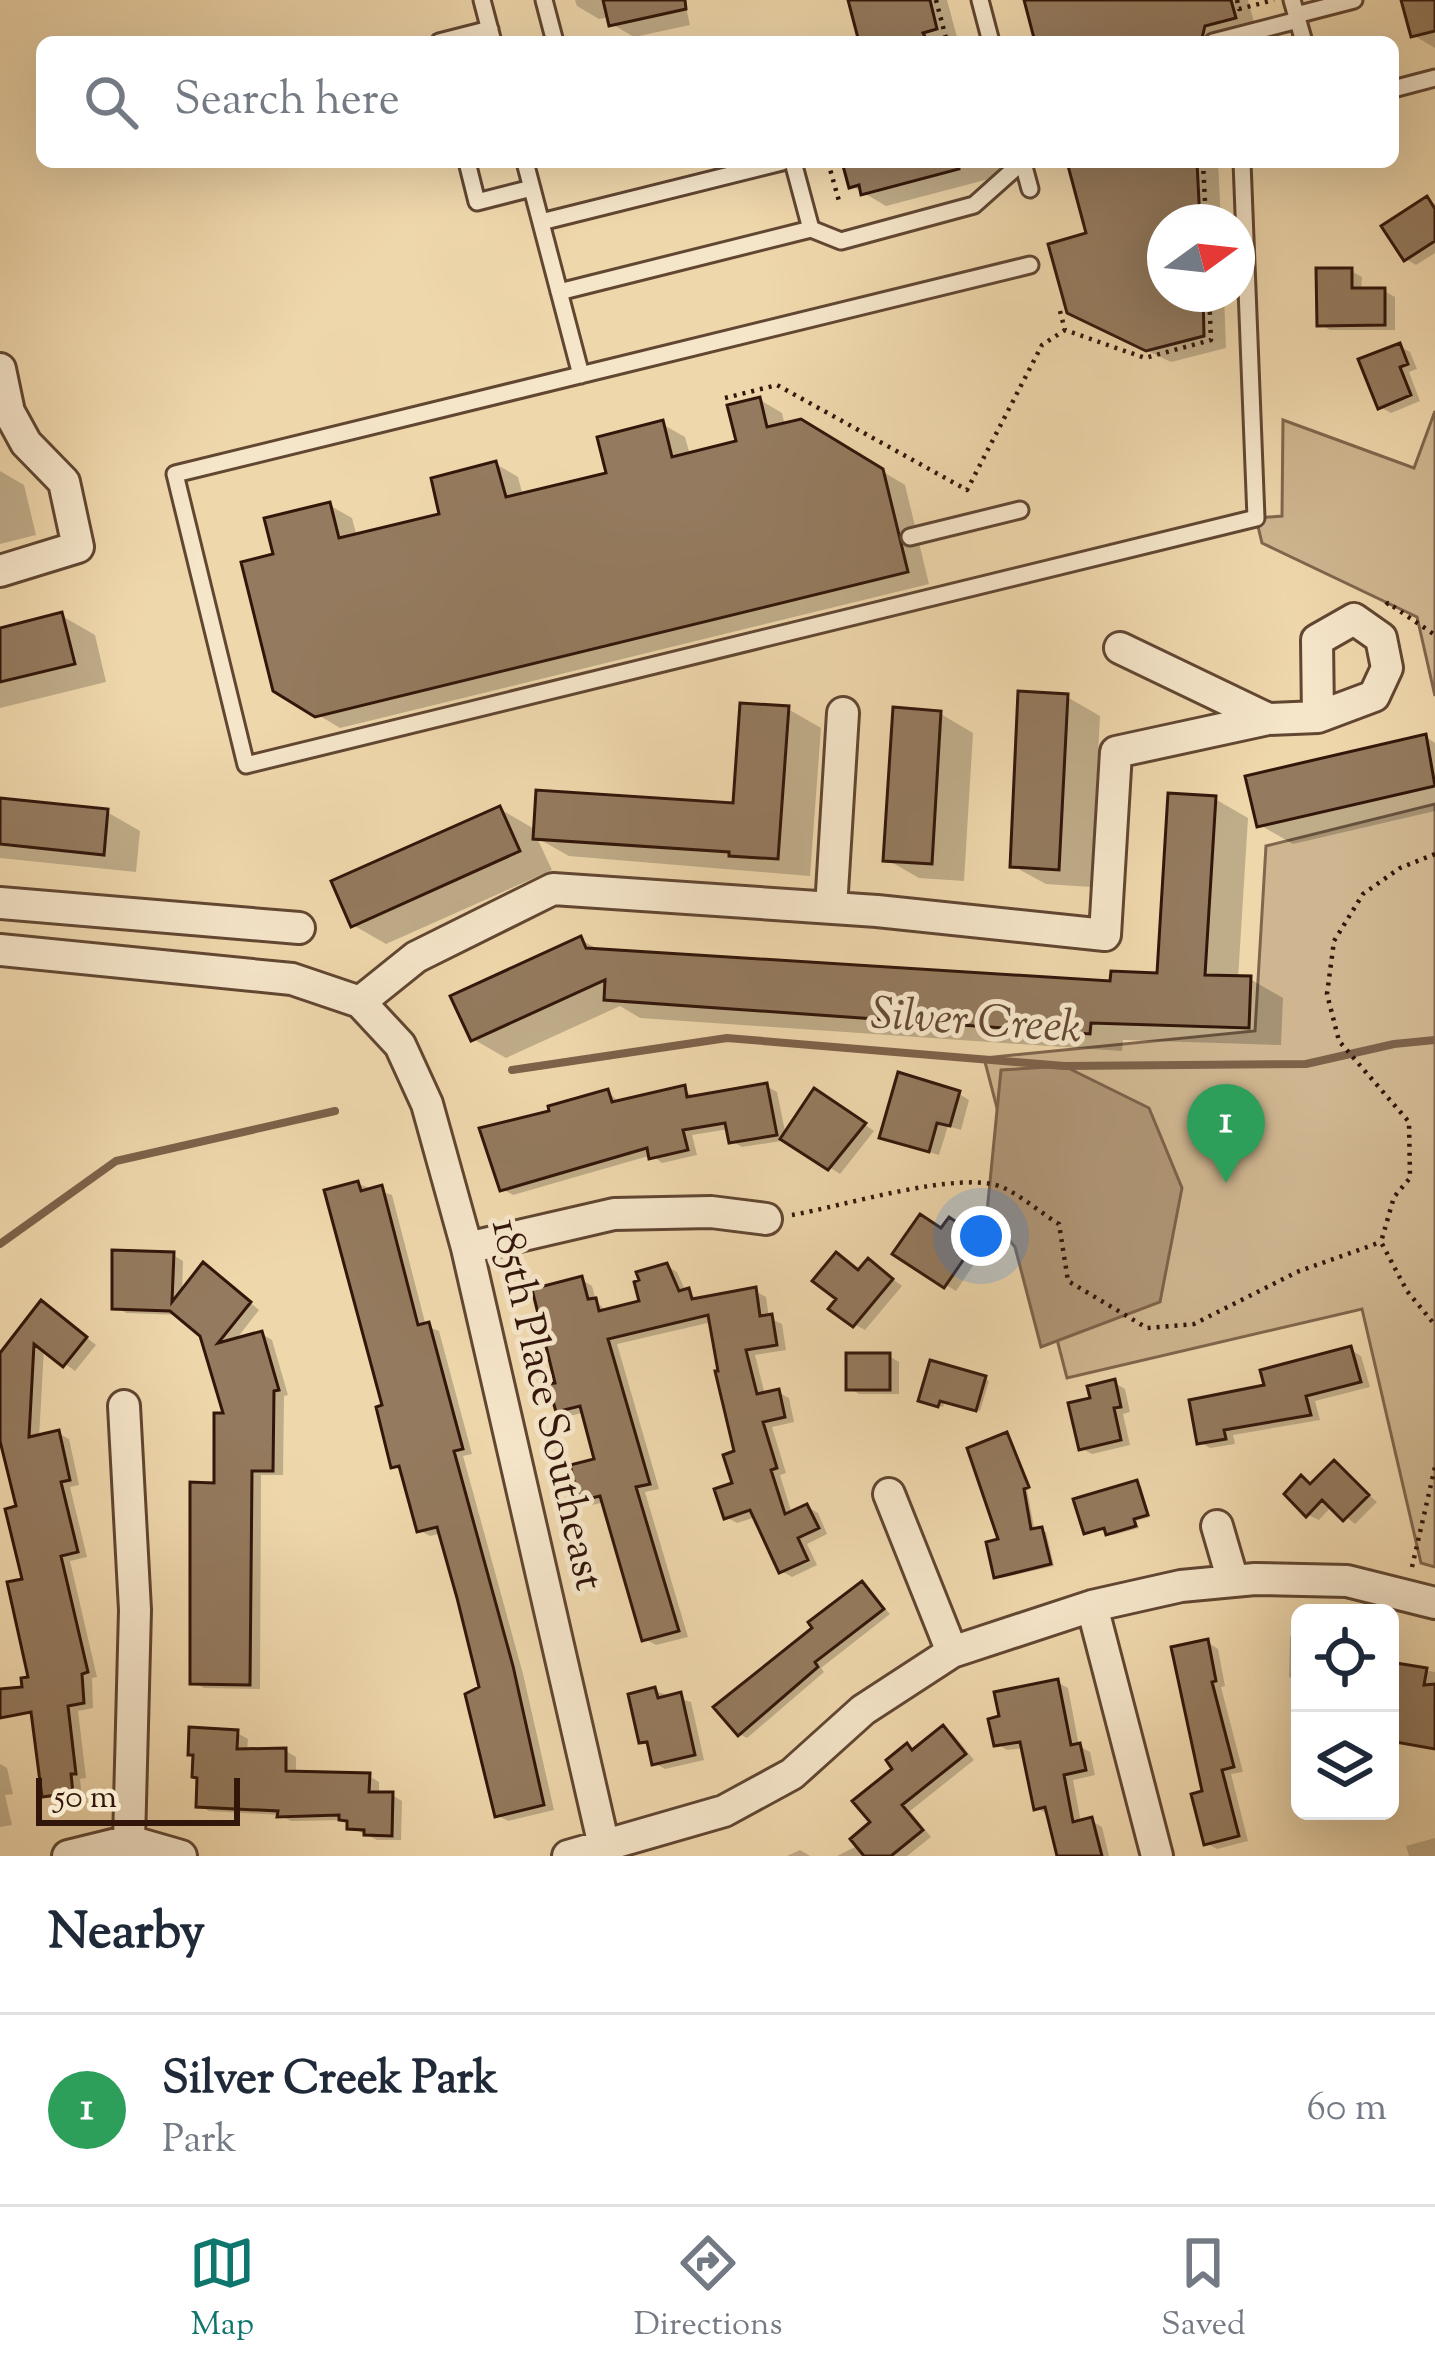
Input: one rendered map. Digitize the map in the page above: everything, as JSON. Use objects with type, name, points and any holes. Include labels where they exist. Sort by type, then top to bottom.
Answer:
[{"type":"street","points":[[0,369],[10,412],[26,443],[64,482],[78,547],[0,571]]},
{"type":"street","points":[[1120,648],[1268,718]]},
{"type":"street","points":[[831,908],[843,713]]},
{"type":"street","points":[[0,950],[292,979],[360,1002],[416,957],[553,889],[831,908],[1105,935],[1116,752],[1268,718],[1318,717]]},
{"type":"street","points":[[0,902],[299,928]]},
{"type":"street","points":[[173,968],[181,918]]},
{"type":"street","name":"185th Place Southeast","points":[[360,1002],[400,1045],[427,1104],[467,1249],[604,1846]]},
{"type":"street","points":[[467,1249],[614,1214],[710,1212],[766,1219]]},
{"type":"street","points":[[124,1406],[135,1610],[129,1841]]},
{"type":"street","points":[[889,1494],[952,1652]]},
{"type":"street","points":[[1217,1526],[1234,1581]]},
{"type":"street","points":[[568,1856],[724,1811],[792,1774],[862,1710],[952,1652],[1092,1606],[1181,1586],[1234,1581],[1348,1581],[1420,1600]]},
{"type":"street","points":[[1092,1606],[1156,1856]]},
{"type":"street","points":[[68,1856],[129,1841],[182,1856]]},
{"type":"lane","points":[[482,0],[491,35]]},
{"type":"lane","points":[[544,0],[553,36]]},
{"type":"lane","points":[[980,0],[989,36]]},
{"type":"lane","points":[[1229,36],[1295,12],[1354,0]]},
{"type":"lane","points":[[1399,87],[1435,78]]},
{"type":"lane","points":[[468,168],[477,202],[532,188]]},
{"type":"lane","points":[[527,168],[581,375]]},
{"type":"lane","points":[[541,222],[758,168]]},
{"type":"lane","points":[[796,168],[811,229]]},
{"type":"lane","points":[[559,292],[811,229],[841,241],[974,206],[1016,168]]},
{"type":"lane","points":[[1025,168],[1030,189]]},
{"type":"lane","points":[[1030,265],[175,475],[246,765],[1256,518],[1242,168]]},
{"type":"lane","points":[[910,537],[1020,510]]},
{"type":"path","points":[[936,0],[945,36]]},
{"type":"path","points":[[1237,0],[1239,9],[1274,0]]},
{"type":"path","points":[[830,168],[838,201]]},
{"type":"path","points":[[1203,168],[1205,204]]},
{"type":"path","points":[[1060,311],[1065,330]]},
{"type":"path","points":[[1065,330],[1145,358],[1211,340],[1210,312]]},
{"type":"path","points":[[725,398],[777,385],[968,490],[1042,345],[1065,330]]},
{"type":"path","points":[[1435,854],[1400,868],[1363,893],[1334,941],[1327,994],[1339,1040],[1409,1121],[1410,1178],[1394,1197],[1381,1241],[1407,1291],[1435,1325]]},
{"type":"path","points":[[766,1219],[849,1205],[930,1184],[1000,1185],[1059,1224],[1068,1281],[1147,1328],[1194,1324],[1297,1272],[1381,1241]]},
{"type":"path","points":[[1420,1600],[1435,1467]]},
{"type":"shaded area","points":[[1435,411],[1435,696],[1417,617],[1262,543],[1256,518],[1282,516],[1283,420],[1414,468]]},
{"type":"shaded area","points":[[1435,804],[1435,1567],[1421,1563],[1362,1309],[1067,1378],[984,1058],[1255,1031],[1266,846]]},
{"type":"shaded area","points":[[1064,1066],[1149,1108],[1182,1188],[1160,1302],[1041,1347],[1015,1247],[987,1212],[1001,1070]]},
{"type":"building","points":[[603,0],[685,0],[686,9],[609,26]]},
{"type":"building","points":[[848,0],[930,0],[937,29],[925,36],[857,36]]},
{"type":"building","points":[[1024,0],[1231,0],[1236,18],[1205,26],[1202,36],[1033,36]]},
{"type":"building","points":[[1401,0],[1435,0],[1435,31],[1411,37]]},
{"type":"building","points":[[844,168],[959,168],[861,195],[859,185],[849,188]]},
{"type":"building","points":[[1069,168],[1197,168],[1199,204],[1147,204],[1147,312],[1203,312],[1204,336],[1146,351],[1067,313],[1048,244],[1086,233]]},
{"type":"building","points":[[1427,196],[1435,209],[1435,241],[1404,261],[1381,226]]},
{"type":"building","points":[[1316,268],[1352,268],[1352,288],[1385,288],[1385,325],[1317,326]]},
{"type":"building","points":[[1400,343],[1408,364],[1400,367],[1411,395],[1378,409],[1358,359]]},
{"type":"building","points":[[760,397],[767,427],[801,419],[883,469],[908,572],[315,717],[273,691],[241,562],[273,554],[264,518],[330,502],[339,538],[439,514],[431,478],[496,461],[506,497],[606,473],[597,437],[663,420],[672,457],[736,441],[727,405]]},
{"type":"building","points":[[62,612],[75,664],[0,682],[0,628]]},
{"type":"building","points":[[1018,691],[1068,694],[1059,870],[1010,867]]},
{"type":"building","points":[[740,703],[789,706],[778,859],[533,839],[536,790],[733,803]]},
{"type":"building","points":[[893,707],[941,711],[932,864],[883,861]]},
{"type":"building","points":[[1426,734],[1435,786],[1257,827],[1245,776]]},
{"type":"building","points":[[1168,793],[1216,796],[1205,975],[1251,976],[1249,1028],[1091,1023],[1090,1034],[604,1000],[605,980],[471,1041],[450,996],[581,936],[586,948],[1110,981],[1111,971],[1157,973]]},
{"type":"building","points":[[0,798],[108,809],[104,855],[0,844]]},
{"type":"building","points":[[500,806],[520,851],[351,927],[331,881]]},
{"type":"building","points":[[898,1072],[960,1091],[950,1126],[937,1123],[929,1152],[879,1138]]},
{"type":"building","points":[[767,1083],[777,1135],[729,1143],[725,1123],[683,1130],[688,1150],[649,1159],[647,1148],[500,1191],[479,1128],[549,1111],[548,1106],[608,1089],[612,1102],[685,1085],[687,1097]]},
{"type":"building","points":[[814,1088],[866,1123],[828,1170],[780,1139]]},
{"type":"building","points":[[358,1181],[361,1191],[382,1185],[418,1325],[429,1322],[463,1449],[454,1451],[513,1666],[544,1805],[495,1817],[465,1694],[479,1687],[457,1598],[437,1527],[417,1532],[399,1466],[391,1468],[376,1407],[382,1405],[324,1190]]},
{"type":"building","points":[[920,1214],[941,1228],[949,1217],[979,1237],[944,1288],[892,1254]]},
{"type":"building","points":[[112,1250],[174,1252],[172,1302],[203,1262],[251,1302],[218,1343],[262,1331],[279,1390],[274,1391],[273,1471],[252,1471],[250,1685],[190,1684],[190,1482],[214,1483],[214,1413],[223,1413],[200,1336],[170,1311],[112,1309]]},
{"type":"building","points":[[836,1252],[858,1270],[868,1258],[893,1279],[853,1327],[828,1309],[836,1299],[812,1281]]},
{"type":"building","points":[[667,1263],[679,1291],[689,1288],[692,1299],[756,1287],[760,1316],[772,1314],[777,1345],[746,1350],[757,1394],[779,1389],[785,1417],[763,1422],[777,1468],[771,1470],[785,1514],[807,1504],[819,1528],[798,1538],[808,1560],[779,1573],[750,1510],[724,1519],[714,1489],[732,1483],[723,1455],[734,1451],[715,1371],[708,1315],[608,1339],[650,1484],[636,1487],[679,1631],[642,1641],[600,1496],[579,1501],[570,1465],[594,1459],[580,1406],[556,1412],[548,1384],[555,1383],[532,1289],[582,1276],[588,1299],[596,1298],[599,1311],[639,1301],[636,1272]]},
{"type":"building","points":[[41,1300],[87,1337],[63,1367],[34,1344],[29,1437],[59,1430],[70,1480],[61,1482],[78,1552],[61,1556],[88,1672],[82,1674],[84,1703],[68,1706],[76,1774],[71,1774],[73,1793],[42,1797],[31,1712],[0,1718],[0,1689],[22,1687],[21,1678],[28,1677],[7,1582],[22,1579],[5,1509],[16,1506],[0,1441],[0,1353]]},
{"type":"building","points":[[1351,1346],[1361,1382],[1306,1396],[1311,1415],[1224,1430],[1226,1439],[1197,1444],[1189,1400],[1264,1385],[1260,1370]]},
{"type":"building","points":[[846,1353],[890,1353],[890,1390],[846,1390]]},
{"type":"building","points":[[930,1360],[986,1376],[976,1411],[940,1401],[938,1407],[918,1401]]},
{"type":"building","points":[[1115,1379],[1121,1407],[1114,1408],[1121,1440],[1079,1450],[1068,1403],[1090,1398],[1087,1386]]},
{"type":"building","points":[[1007,1432],[1029,1487],[1024,1489],[1031,1529],[1042,1527],[1051,1564],[994,1578],[986,1542],[998,1539],[967,1448]]},
{"type":"building","points":[[1334,1460],[1369,1495],[1343,1521],[1322,1500],[1306,1517],[1284,1494],[1301,1475],[1310,1484]]},
{"type":"building","points":[[1137,1480],[1148,1515],[1134,1519],[1136,1526],[1106,1535],[1104,1528],[1084,1534],[1073,1499]]},
{"type":"building","points":[[862,1581],[884,1609],[815,1662],[818,1667],[738,1736],[713,1707],[812,1628],[808,1622]]},
{"type":"building","points":[[1208,1639],[1216,1681],[1212,1682],[1234,1767],[1222,1770],[1239,1836],[1204,1845],[1191,1794],[1202,1791],[1171,1647]]},
{"type":"building","points":[[1399,1663],[1427,1668],[1424,1685],[1435,1684],[1435,1749],[1399,1743]]},
{"type":"building","points":[[1058,1679],[1071,1745],[1080,1743],[1086,1770],[1064,1775],[1073,1822],[1092,1817],[1102,1856],[1057,1856],[1045,1807],[1034,1810],[1020,1742],[994,1746],[988,1719],[999,1716],[994,1692]]},
{"type":"building","points":[[655,1687],[658,1698],[681,1692],[695,1755],[652,1765],[647,1742],[639,1743],[628,1694]]},
{"type":"building","points":[[943,1725],[966,1754],[902,1805],[923,1830],[891,1856],[864,1856],[850,1839],[870,1822],[852,1801],[892,1769],[886,1760],[907,1743],[912,1750]]},
{"type":"building","points":[[189,1727],[238,1730],[237,1749],[286,1748],[286,1771],[370,1773],[369,1792],[393,1792],[392,1836],[347,1829],[347,1821],[339,1820],[339,1815],[277,1817],[278,1811],[196,1807]]},
{"type":"waterway","name":"Silver Creek","points":[[512,1070],[727,1038],[1064,1066],[1306,1064],[1435,1040]]},
{"type":"waterway","name":"Silver Creek","points":[[0,1244],[116,1161],[335,1111]]},
{"type":"place","name":"Silver Creek Park","points":[[1226,1183]]}]
